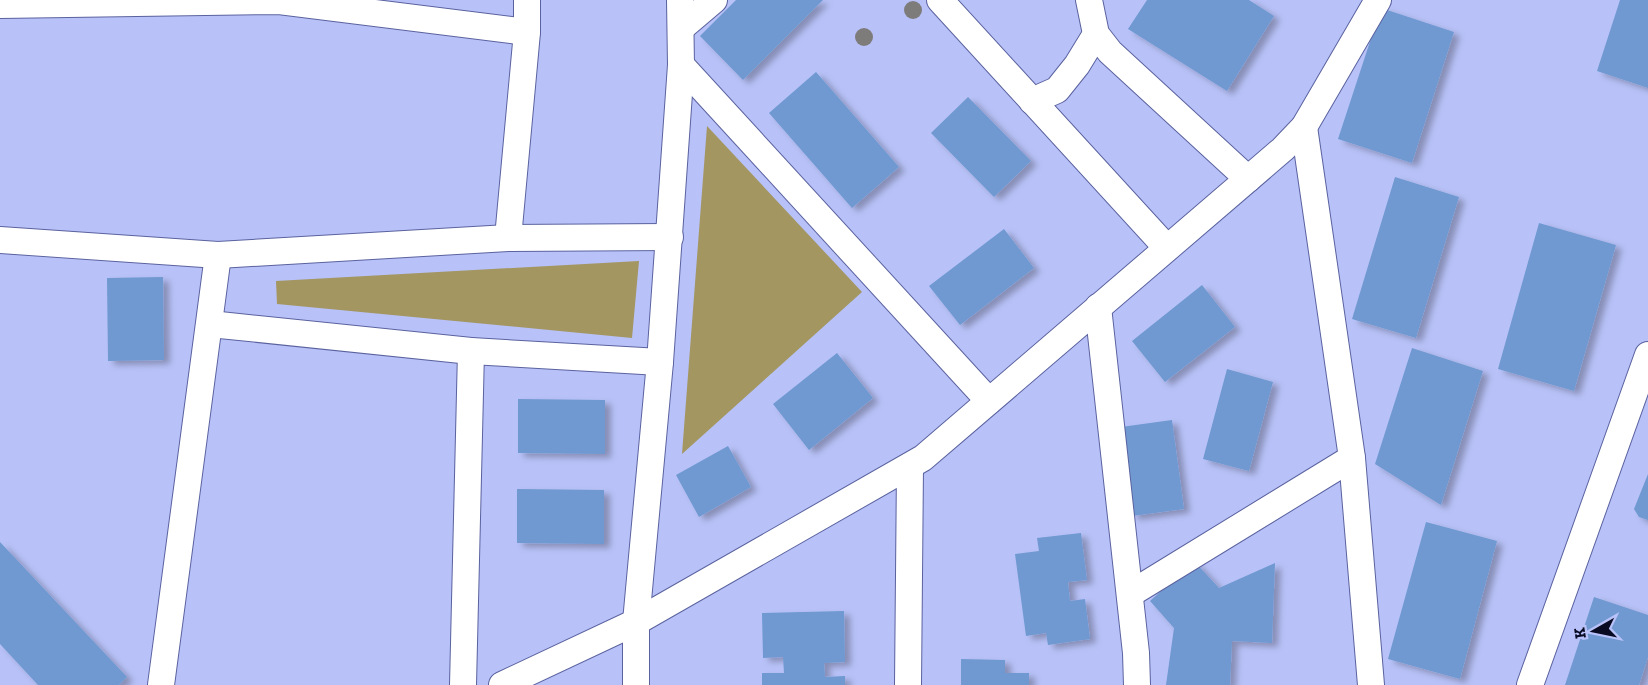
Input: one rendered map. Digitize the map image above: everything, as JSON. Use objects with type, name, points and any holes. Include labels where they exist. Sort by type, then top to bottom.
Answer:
[{"type":"street","points":[[508,238],[527,32],[527,0]]},
{"type":"street","points":[[636,685],[636,622],[670,237],[681,64],[680,0]]},
{"type":"street","points":[[681,28],[714,0]]},
{"type":"street","points":[[940,0],[1167,248]]},
{"type":"street","points":[[1089,0],[1096,34],[1110,52],[1248,179]]},
{"type":"street","points":[[508,684],[636,622],[923,458],[1283,149],[1304,127],[1378,0]]},
{"type":"street","points":[[0,5],[279,2],[527,32]]},
{"type":"street","points":[[1032,100],[1057,90],[1077,65],[1096,34]]},
{"type":"street","points":[[681,64],[989,401]]},
{"type":"street","points":[[1304,127],[1352,458],[1371,685]]},
{"type":"street","points":[[0,240],[218,255],[508,238],[670,237]]},
{"type":"street","points":[[161,685],[218,255]]},
{"type":"street","points":[[1098,307],[1130,594],[1137,685]]},
{"type":"street","points":[[210,324],[471,351],[660,362]]},
{"type":"street","points":[[463,685],[471,351]]},
{"type":"street","points":[[1530,685],[1648,355]]},
{"type":"street","points":[[1130,594],[1352,458]]},
{"type":"street","points":[[908,685],[910,466]]},
{"type":"shaded area","points":[[707,126],[862,292],[682,454]]},
{"type":"shaded area","points":[[639,261],[632,338],[277,304],[276,281]]},
{"type":"building","points":[[736,0],[823,0],[743,80],[700,36]]},
{"type":"building","points":[[1147,0],[1249,0],[1274,16],[1227,91],[1128,29]]},
{"type":"building","points":[[1620,0],[1648,0],[1648,88],[1597,71]]},
{"type":"building","points":[[1381,8],[1454,32],[1412,163],[1338,139]]},
{"type":"building","points":[[816,72],[899,167],[852,208],[769,113]]},
{"type":"building","points":[[968,97],[1031,161],[994,197],[931,133]]},
{"type":"building","points":[[1395,177],[1459,197],[1416,338],[1352,319]]},
{"type":"building","points":[[1539,223],[1616,245],[1574,391],[1498,369]]},
{"type":"building","points":[[1004,229],[1034,268],[960,325],[929,286]]},
{"type":"building","points":[[163,277],[164,360],[108,361],[107,278]]},
{"type":"building","points":[[1202,285],[1235,327],[1165,382],[1132,341]]},
{"type":"building","points":[[1412,348],[1483,371],[1441,505],[1375,464]]},
{"type":"building","points":[[837,353],[873,398],[809,450],[773,404]]},
{"type":"building","points":[[1227,369],[1273,382],[1249,471],[1203,459]]},
{"type":"building","points":[[518,399],[605,400],[605,454],[518,453]]},
{"type":"building","points":[[1172,420],[1184,509],[1132,516],[1121,427]]},
{"type":"building","points":[[728,446],[751,487],[699,517],[676,475]]},
{"type":"building","points":[[1648,474],[1648,520],[1639,517],[1634,509]]},
{"type":"building","points":[[517,489],[604,490],[604,544],[517,543]]},
{"type":"building","points":[[1426,522],[1497,541],[1460,679],[1388,659]]},
{"type":"building","points":[[1081,533],[1087,580],[1068,582],[1070,601],[1085,599],[1090,639],[1048,645],[1046,633],[1026,636],[1015,554],[1039,551],[1037,538]]},
{"type":"building","points":[[0,542],[127,677],[119,685],[38,685],[0,644]]},
{"type":"building","points":[[1194,561],[1219,588],[1275,563],[1272,643],[1232,641],[1230,685],[1166,685],[1174,628],[1150,601]]},
{"type":"building","points":[[1594,597],[1648,615],[1648,657],[1639,685],[1565,685]]},
{"type":"building","points":[[844,611],[845,662],[824,663],[825,677],[845,676],[845,685],[762,685],[762,673],[784,673],[783,657],[763,658],[762,613]]},
{"type":"building","points":[[961,659],[1005,660],[1005,673],[1029,673],[1029,685],[961,685]]}]
